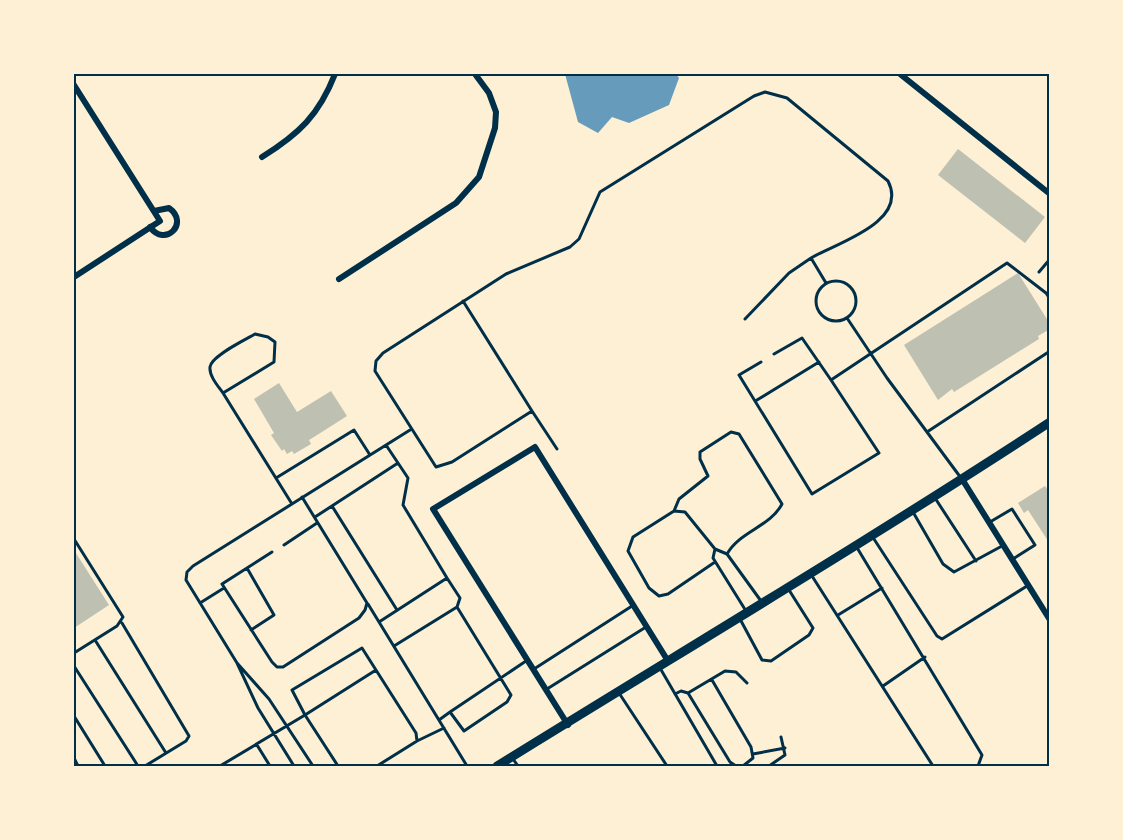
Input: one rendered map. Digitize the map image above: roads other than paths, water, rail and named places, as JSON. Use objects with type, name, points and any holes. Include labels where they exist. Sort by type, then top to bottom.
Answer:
[{"type":"main road","points":[[497,766],[568,724],[761,601],[856,546],[1050,422]]},
{"type":"street","points":[[262,157],[292,139],[308,122],[324,101],[335,74]]},
{"type":"street","points":[[339,279],[456,203],[479,177],[495,128],[496,112],[489,93],[475,74]]},
{"type":"street","points":[[900,74],[1050,194]]},
{"type":"street","points":[[74,85],[160,221],[74,277]]},
{"type":"street","points":[[150,227],[157,234],[164,236],[174,231],[178,224],[177,216],[169,208],[154,211]]},
{"type":"street","points":[[568,724],[433,509],[535,447],[668,661]]},
{"type":"street","points":[[962,479],[1050,620]]},
{"type":"lane","points":[[532,411],[442,466],[431,463],[375,372],[376,362],[383,353],[506,274],[570,247],[583,232],[600,192],[754,96],[765,92],[787,98],[888,181],[894,192],[891,203],[866,232],[811,258],[789,273],[745,319]]},
{"type":"lane","points":[[811,258],[826,283]]},
{"type":"lane","points":[[1039,272],[1050,259]]},
{"type":"lane","points":[[831,380],[1006,263],[1050,298]]},
{"type":"lane","points":[[840,281],[855,293],[855,307],[847,318],[835,321],[819,311],[818,292],[826,283],[840,281]]},
{"type":"lane","points":[[463,301],[557,449]]},
{"type":"lane","points":[[847,318],[962,479]]},
{"type":"lane","points":[[223,393],[273,362],[274,342],[268,337],[255,334],[214,358],[210,366],[211,374],[292,504]]},
{"type":"lane","points":[[761,362],[739,375],[812,494],[879,453],[802,338],[774,354]]},
{"type":"lane","points":[[927,432],[1050,351]]},
{"type":"lane","points":[[756,401],[819,362]]},
{"type":"lane","points":[[313,766],[269,699],[237,663],[186,580],[187,572],[193,566],[410,429]]},
{"type":"lane","points":[[276,478],[354,430],[370,455]]},
{"type":"lane","points":[[715,561],[668,594],[659,596],[650,588],[628,551],[633,537],[674,511],[679,499],[708,476],[700,459],[700,452],[731,432],[739,434],[782,504],[777,513],[734,541],[726,554]]},
{"type":"lane","points":[[386,445],[408,478],[403,505],[460,598],[457,607],[394,646]]},
{"type":"lane","points":[[315,517],[398,463]]},
{"type":"lane","points":[[934,496],[976,561]]},
{"type":"lane","points":[[302,497],[467,766]]},
{"type":"lane","points":[[332,506],[398,610]]},
{"type":"lane","points":[[988,523],[1012,509],[1035,545],[1011,560]]},
{"type":"lane","points":[[913,510],[948,569],[954,572],[1003,546]]},
{"type":"lane","points":[[674,511],[685,512],[715,549],[726,554],[761,601]]},
{"type":"lane","points":[[284,545],[318,523]]},
{"type":"lane","points":[[872,536],[937,636],[942,639],[1027,586]]},
{"type":"lane","points":[[74,539],[123,617],[122,623],[187,728],[189,736],[186,741],[145,766]]},
{"type":"lane","points":[[856,546],[982,755],[978,766]]},
{"type":"lane","points":[[715,549],[713,558],[742,614],[762,660],[771,662],[809,635],[813,628],[787,586]]},
{"type":"lane","points":[[272,552],[222,584],[277,667],[283,667],[358,618],[365,610],[366,601]]},
{"type":"lane","points":[[247,568],[274,615],[251,630]]},
{"type":"lane","points":[[810,572],[933,766]]},
{"type":"lane","points":[[379,622],[447,579]]},
{"type":"lane","points":[[200,603],[225,588]]},
{"type":"lane","points":[[838,615],[882,588]]},
{"type":"lane","points":[[533,669],[633,604]]},
{"type":"lane","points":[[450,712],[464,730],[507,702],[511,695],[457,607]]},
{"type":"lane","points":[[74,653],[122,623]]},
{"type":"lane","points":[[546,690],[647,626]]},
{"type":"lane","points":[[95,640],[166,753]]},
{"type":"lane","points":[[338,766],[292,690],[357,648],[362,648],[416,733],[417,741]]},
{"type":"lane","points":[[883,686],[925,657]]},
{"type":"lane","points":[[439,720],[527,660]]},
{"type":"lane","points":[[237,663],[239,672],[294,766]]},
{"type":"lane","points":[[74,666],[138,766]]},
{"type":"lane","points":[[659,667],[717,766]]},
{"type":"lane","points":[[220,766],[287,727],[376,670]]},
{"type":"lane","points":[[688,693],[725,671],[731,670],[742,676],[747,683]]},
{"type":"lane","points":[[712,680],[751,747],[753,758],[743,766]]},
{"type":"lane","points":[[675,694],[681,691],[688,693],[730,762],[736,766]]},
{"type":"lane","points":[[618,692],[667,766]]},
{"type":"lane","points":[[74,716],[105,766]]},
{"type":"lane","points":[[377,766],[417,741],[444,728]]},
{"type":"lane","points":[[769,766],[782,759],[785,748],[781,737]]},
{"type":"lane","points":[[257,745],[270,766]]},
{"type":"lane","points":[[753,754],[785,748]]},
{"type":"lane","points":[[512,757],[518,766]]},
{"type":"lane","points":[[74,759],[78,766]]},
{"type":"water","points":[[565,74],[676,74],[679,78],[669,105],[629,123],[612,117],[598,133],[578,122]]}]
